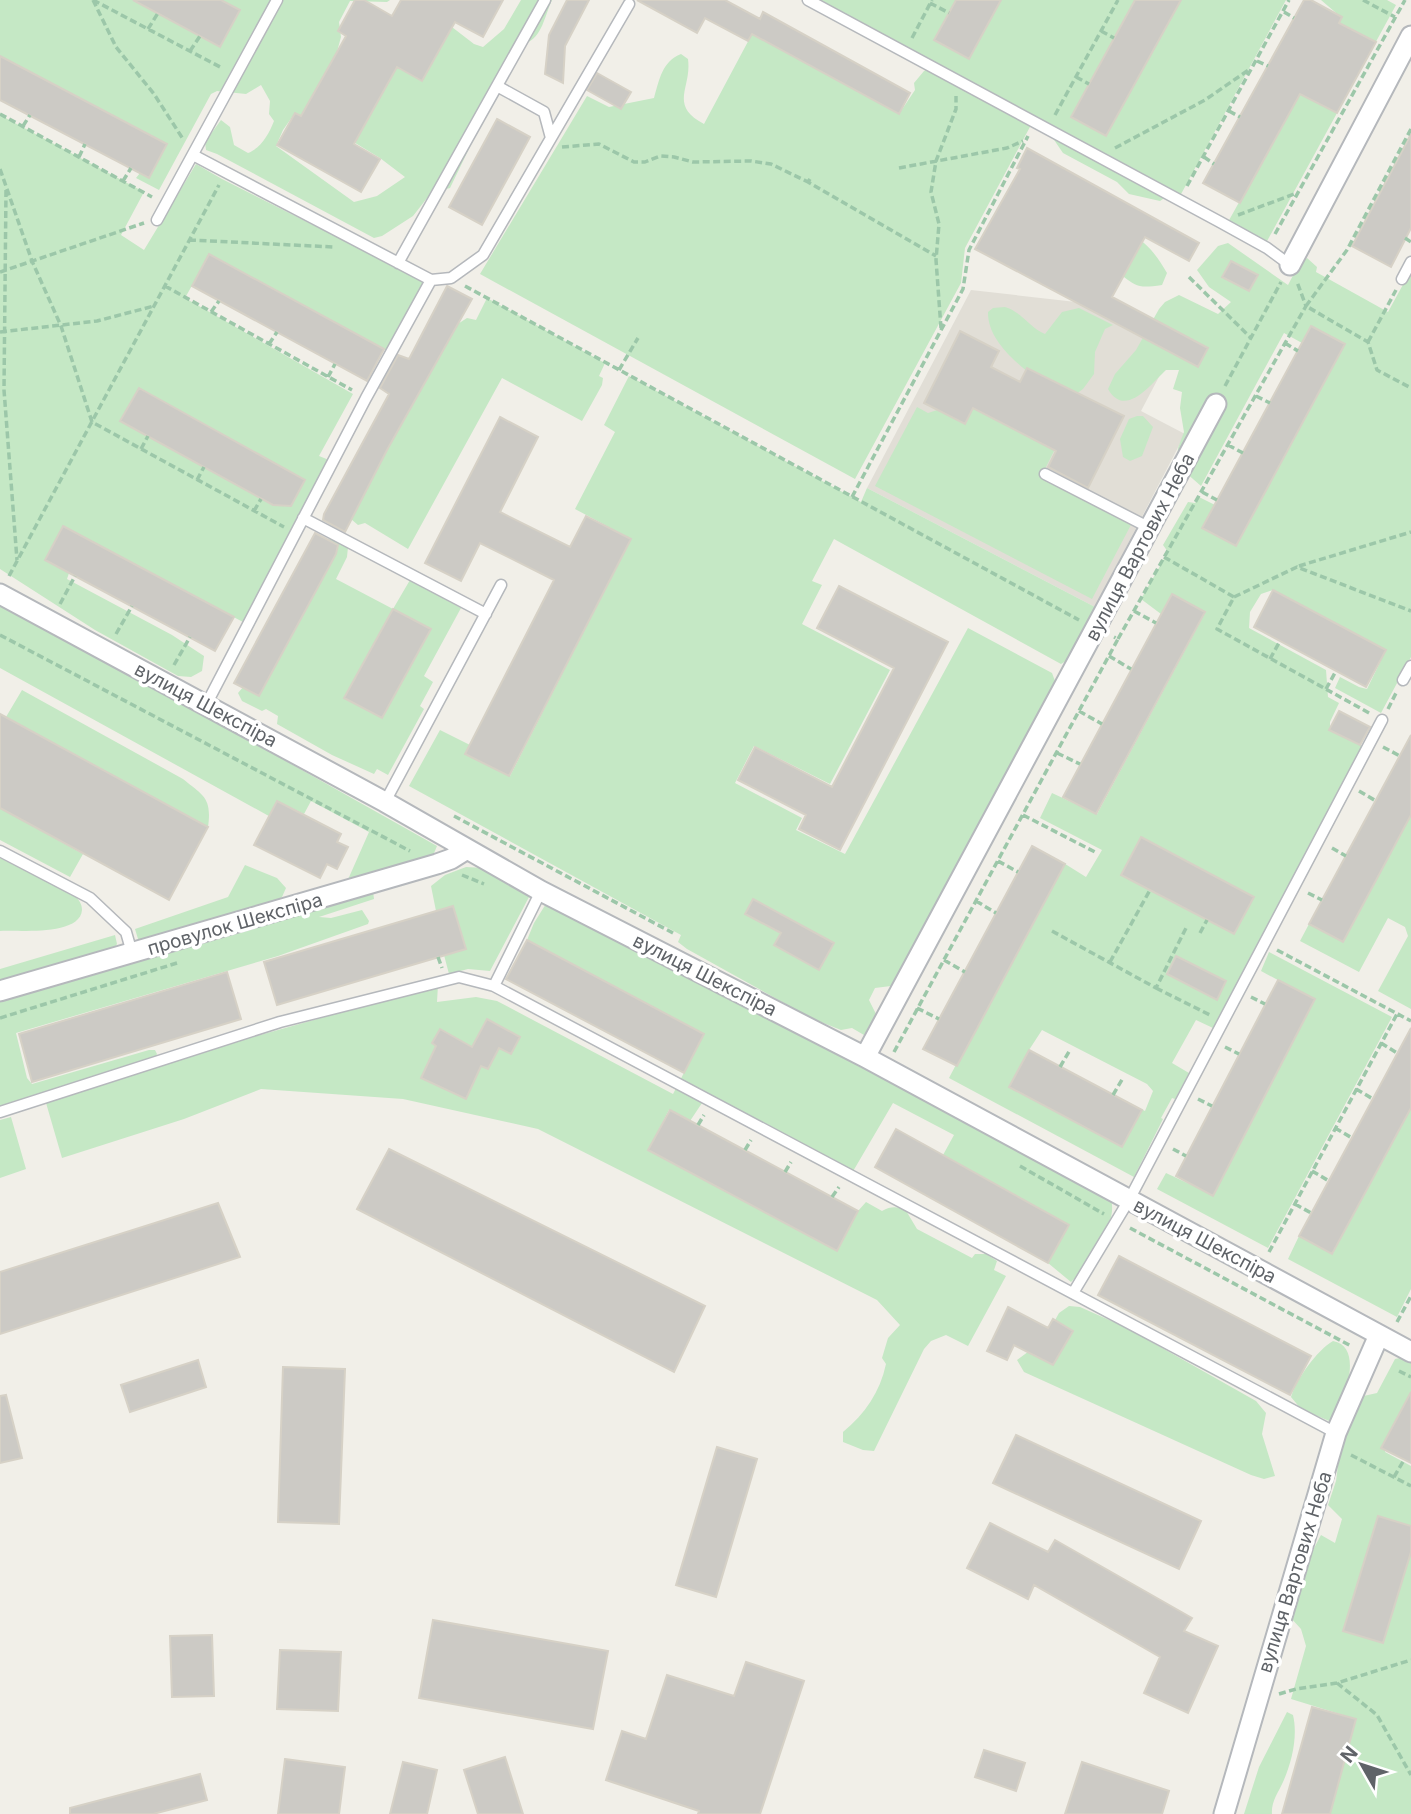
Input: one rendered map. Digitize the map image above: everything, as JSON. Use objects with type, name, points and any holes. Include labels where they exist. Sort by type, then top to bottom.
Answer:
[{"type":"street","points":[[1290,265],[1407,28]]},
{"type":"street","name":"вулиця Вартових Неба","points":[[865,1057],[1216,404]]},
{"type":"street","name":"вулиця Шекспіра","points":[[2,589],[541,891],[865,1057],[1411,1352]]},
{"type":"street","name":"провулок Шекспіра","points":[[0,991],[437,864],[467,849]]},
{"type":"street","name":"вулиця Вартових Неба","points":[[1224,1814],[1336,1433],[1369,1356],[1384,1338]]},
{"type":"lane","points":[[157,220],[277,0]]},
{"type":"lane","points":[[398,263],[545,0]]},
{"type":"lane","points":[[808,0],[1220,222],[1267,248],[1290,265]]},
{"type":"lane","points":[[193,155],[431,280],[451,278],[483,255],[629,5]]},
{"type":"lane","points":[[497,86],[544,112],[551,138]]},
{"type":"lane","points":[[1402,279],[1411,262]]},
{"type":"lane","points":[[206,705],[366,398],[431,280]]},
{"type":"lane","points":[[1045,474],[1150,528]]},
{"type":"lane","points":[[303,518],[486,614]]},
{"type":"lane","points":[[385,802],[502,585]]},
{"type":"lane","points":[[1403,680],[1411,666]]},
{"type":"lane","points":[[1073,1293],[1129,1200],[1382,720]]},
{"type":"lane","points":[[0,851],[90,898],[126,932],[132,954]]},
{"type":"lane","points":[[494,986],[541,891]]},
{"type":"lane","points":[[0,1112],[281,1022],[459,977],[494,986],[1336,1433]]},
{"type":"path","points":[[93,0],[236,75]]},
{"type":"path","points":[[93,0],[116,47],[154,94],[193,155]]},
{"type":"path","points":[[900,168],[1007,148],[1048,129],[1118,0]]},
{"type":"path","points":[[1179,201],[1289,0]]},
{"type":"path","points":[[1363,0],[1395,17],[1407,28]]},
{"type":"path","points":[[1267,248],[1405,0]]},
{"type":"path","points":[[904,52],[931,2],[949,13]]},
{"type":"path","points":[[1283,12],[1294,18]]},
{"type":"path","points":[[148,29],[158,13]]},
{"type":"path","points":[[1101,31],[1114,38]]},
{"type":"path","points":[[190,51],[200,36]]},
{"type":"path","points":[[1256,60],[1268,66]]},
{"type":"path","points":[[1098,157],[1205,100],[1252,68]]},
{"type":"path","points":[[942,330],[936,256],[939,224],[931,192],[936,161],[956,109],[951,77]]},
{"type":"path","points":[[1076,77],[1088,84]]},
{"type":"path","points":[[1228,110],[1240,117]]},
{"type":"path","points":[[0,114],[166,204]]},
{"type":"path","points":[[23,126],[30,115]]},
{"type":"path","points":[[852,497],[963,289],[970,250],[1025,140],[1037,123]]},
{"type":"path","points":[[894,1052],[1118,639],[1306,306],[1348,250],[1411,129]]},
{"type":"path","points":[[79,157],[85,144]]},
{"type":"path","points":[[545,149],[599,144],[634,162],[645,162],[660,156],[693,162],[751,160],[771,164],[809,181],[936,256]]},
{"type":"path","points":[[1203,157],[1214,163]]},
{"type":"path","points":[[123,181],[131,168]]},
{"type":"path","points":[[0,169],[32,261],[61,326],[92,422],[295,533]]},
{"type":"path","points":[[2,589],[225,173]]},
{"type":"path","points":[[6,188],[2,332],[17,561]]},
{"type":"path","points":[[1220,222],[1297,193]]},
{"type":"path","points":[[3,271],[119,230],[157,220]]},
{"type":"path","points":[[1405,239],[1411,242]]},
{"type":"path","points":[[189,240],[337,247]]},
{"type":"path","points":[[1290,265],[1306,306],[1368,342],[1377,370],[1411,388]]},
{"type":"path","points":[[1216,404],[1290,265]]},
{"type":"path","points":[[1189,277],[1250,338]]},
{"type":"path","points":[[451,278],[1118,639]]},
{"type":"path","points":[[1368,342],[1402,279]]},
{"type":"path","points":[[164,286],[366,398]]},
{"type":"path","points":[[211,312],[219,301]]},
{"type":"path","points":[[2,332],[97,321],[154,306]]},
{"type":"path","points":[[269,344],[277,332]]},
{"type":"path","points":[[619,370],[638,338]]},
{"type":"path","points":[[1285,343],[1298,351]]},
{"type":"path","points":[[328,377],[335,364]]},
{"type":"path","points":[[1256,396],[1270,402]]},
{"type":"path","points":[[141,449],[148,436]]},
{"type":"path","points":[[1228,445],[1243,453]]},
{"type":"path","points":[[197,480],[204,467]]},
{"type":"path","points":[[1202,492],[1217,500]]},
{"type":"path","points":[[254,511],[261,499]]},
{"type":"path","points":[[1403,680],[1382,720],[1217,629],[1234,597],[1297,566],[1411,532]]},
{"type":"path","points":[[1164,558],[1234,597]]},
{"type":"path","points":[[1297,566],[1411,611]]},
{"type":"path","points":[[60,604],[75,576]]},
{"type":"path","points":[[116,634],[132,606]]},
{"type":"path","points":[[1134,611],[1156,623]]},
{"type":"path","points":[[0,635],[416,854]]},
{"type":"path","points":[[174,665],[190,637]]},
{"type":"path","points":[[1270,659],[1280,641]]},
{"type":"path","points":[[1109,656],[1131,669]]},
{"type":"path","points":[[1326,690],[1336,671]]},
{"type":"path","points":[[1079,711],[1102,723]]},
{"type":"path","points":[[1057,752],[1080,764]]},
{"type":"path","points":[[1023,815],[1095,852]]},
{"type":"path","points":[[998,860],[1018,872]]},
{"type":"path","points":[[1110,962],[1150,890]]},
{"type":"path","points":[[976,901],[996,913]]},
{"type":"path","points":[[1200,933],[1207,920]]},
{"type":"path","points":[[1156,988],[1187,926]]},
{"type":"path","points":[[1052,931],[1223,1021]]},
{"type":"path","points":[[1264,944],[1411,1021]]},
{"type":"path","points":[[944,960],[964,972]]},
{"type":"path","points":[[917,1008],[939,1019]]},
{"type":"path","points":[[1268,1254],[1396,1014]]},
{"type":"path","points":[[1381,1043],[1397,1053]]},
{"type":"path","points":[[1060,1067],[1070,1050]]},
{"type":"path","points":[[1114,1095],[1123,1079]]},
{"type":"path","points":[[1356,1089],[1373,1099]]},
{"type":"path","points":[[1335,1128],[1352,1138]]},
{"type":"path","points":[[1312,1171],[1329,1181]]},
{"type":"path","points":[[1295,1204],[1311,1213]]},
{"type":"path","points":[[1384,1338],[1411,1296]]},
{"type":"path","points":[[1369,1356],[1411,1377]]},
{"type":"path","points":[[1349,1454],[1411,1486]]},
{"type":"path","points":[[1394,1477],[1404,1460]]},
{"type":"path","points":[[1274,1696],[1296,1689],[1338,1683],[1411,1660]]},
{"type":"path","points":[[1338,1683],[1377,1715],[1411,1775]]},
{"type":"shaded area","points":[[971,290],[1076,302],[1172,352],[1141,411],[1185,434],[1095,607],[867,488]]},
{"type":"green space","points":[[0,0],[390,0],[350,1],[339,22],[341,37],[332,70],[321,134],[295,113],[276,146],[354,202],[377,196],[405,177],[347,138],[366,122],[388,83],[386,61],[422,81],[442,45],[427,36],[448,24],[474,44],[483,47],[504,29],[521,0],[552,0],[539,31],[525,44],[450,188],[431,193],[413,216],[382,236],[374,238],[206,150],[205,142],[221,120],[230,127],[234,145],[248,153],[261,144],[274,121],[269,114],[270,101],[261,85],[246,94],[217,91],[211,94],[159,190],[136,178],[140,173],[150,177],[167,144],[0,56]]},
{"type":"green space","points":[[815,0],[1286,0],[1180,196],[1173,192],[1160,201],[1129,194],[1117,182],[1063,153],[1050,134],[973,94],[1031,125],[965,248],[961,283],[855,479],[480,274],[587,96],[609,107],[654,98],[665,67],[669,61],[681,54],[688,59],[684,103],[693,117],[704,124],[752,34],[899,114],[915,90],[914,83],[924,71],[934,65]]},
{"type":"green space","points":[[1321,0],[1387,0],[1396,5],[1266,243],[1228,222],[1342,18]]},
{"type":"green space","points":[[0,115],[144,192],[121,235],[144,250],[196,164],[426,282],[387,351],[209,255],[185,298],[353,394],[319,456],[329,460],[243,622],[63,527],[45,560],[69,573],[67,579],[172,635],[204,656],[202,671],[191,677],[178,676],[95,630],[0,569]]},
{"type":"green space","points":[[1128,231],[1155,254],[1163,266],[1167,273],[1162,285],[1140,286],[1120,274]]},
{"type":"green space","points":[[1228,243],[1288,285],[1299,264],[1307,258],[1317,267],[1316,272],[1388,312],[1411,270],[1411,657],[1381,713],[1335,688],[1340,677],[1367,689],[1386,650],[1273,590],[1261,594],[1250,612],[1249,628],[1326,670],[1328,697],[1339,703],[1330,722],[1330,730],[1364,747],[1213,1028],[1196,1020],[1172,1063],[1189,1073],[1161,1118],[1163,1119],[1134,1177],[949,1078],[1062,862],[1086,877],[1102,850],[1040,818],[1052,793],[1097,814],[1205,613],[1172,594],[1161,614],[1141,599],[1168,552],[1163,545],[1188,502],[1195,503],[1199,497],[1215,505],[1203,528],[1236,546],[1344,344],[1312,326],[1302,343],[1284,333],[1201,486],[1177,465],[1178,448],[1184,432],[1180,408],[1182,392],[1173,389],[1179,370],[1166,370],[1146,390],[1130,400],[1122,401],[1108,389],[1115,374],[1136,350],[1165,302],[1179,295],[1218,314],[1231,302],[1209,287],[1197,270],[1218,246]],"holes":[[[1042,1030],[1147,1084],[1153,1091],[1145,1111],[1029,1050]]]},
{"type":"green space","points":[[487,298],[605,363],[599,376],[603,378],[602,385],[582,421],[502,378],[408,549],[365,523],[358,525],[351,519],[444,333],[467,318],[476,320]]},
{"type":"green space","points":[[1005,307],[1045,334],[1062,312],[1079,308],[1113,325],[1105,329],[1095,352],[1094,374],[1083,389],[1068,400],[1030,374],[1005,351],[990,326],[988,312],[993,308]]},
{"type":"green space","points":[[629,376],[861,502],[867,488],[1095,607],[1066,661],[1061,664],[834,539],[812,581],[822,585],[802,624],[890,670],[830,784],[754,746],[735,783],[802,818],[796,830],[845,854],[968,628],[1052,673],[1055,681],[896,980],[891,986],[875,988],[869,1000],[876,1014],[864,1035],[852,1028],[841,1030],[811,1018],[687,949],[678,942],[681,935],[409,786],[440,730],[470,745],[466,754],[510,776],[631,539],[575,509],[615,432],[604,425]]},
{"type":"green space","points":[[965,401],[1051,444],[1054,451],[1044,471],[1133,521],[1092,599],[875,486],[917,407],[928,413]]},
{"type":"green space","points":[[1143,416],[1153,427],[1142,456],[1130,461],[1123,457],[1120,439],[1129,419]]},
{"type":"green space","points":[[332,538],[342,541],[348,547],[347,557],[336,579],[393,609],[410,580],[461,608],[424,676],[433,682],[420,706],[424,709],[388,775],[377,769],[374,774],[332,755],[277,724],[278,716],[242,701],[238,693],[250,679],[320,545]]},
{"type":"green space","points":[[0,603],[437,846],[432,858],[346,884],[369,832],[311,801],[304,814],[277,801],[269,816],[0,668]]},
{"type":"green space","points":[[22,690],[183,779],[205,798],[209,810],[208,827],[6,717]]},
{"type":"green space","points":[[0,808],[83,854],[70,877],[0,840]]},
{"type":"green space","points":[[1411,815],[1411,1009],[1378,991],[1408,936],[1405,927],[1388,918],[1359,972],[1300,941],[1309,924]]},
{"type":"green space","points":[[0,858],[75,896],[82,908],[79,918],[60,928],[0,931]]},
{"type":"green space","points":[[245,865],[277,878],[286,888],[282,897],[272,905],[142,941],[138,939],[135,929],[228,897]]},
{"type":"green space","points":[[466,867],[484,868],[529,891],[529,897],[490,971],[468,969],[449,974],[444,955],[465,948],[453,906],[436,911],[431,886],[445,875]]},
{"type":"green space","points":[[373,891],[374,899],[319,917],[331,918],[362,910],[369,921],[368,924],[278,956],[16,1033],[27,1078],[32,1084],[149,1050],[155,1050],[157,1054],[154,1060],[0,1107],[0,999]]},
{"type":"green space","points":[[549,899],[1111,1199],[1111,1219],[1096,1249],[1071,1282],[1048,1263],[1069,1225],[943,1155],[954,1135],[893,1103],[852,1173],[706,1097],[690,1121],[669,1110],[648,1150],[832,1248],[839,1248],[858,1211],[866,1202],[882,1211],[894,1207],[905,1209],[917,1229],[972,1258],[975,1254],[986,1254],[997,1261],[994,1270],[1006,1276],[968,1346],[946,1335],[931,1341],[924,1349],[874,1451],[863,1450],[843,1442],[843,1432],[865,1410],[876,1393],[886,1364],[882,1358],[888,1338],[900,1325],[877,1300],[538,1129],[403,1099],[261,1089],[184,1119],[62,1158],[44,1096],[438,985],[437,1002],[476,997],[497,1001],[673,1094],[704,1034],[527,940]]},
{"type":"green space","points":[[115,935],[117,944],[113,950],[0,986],[0,969]]},
{"type":"green space","points":[[1269,952],[1392,1017],[1268,1248],[1157,1189],[1166,1173],[1213,1195],[1315,1000],[1261,971]]},
{"type":"green space","points":[[1411,1108],[1411,1289],[1397,1317],[1288,1259],[1299,1236],[1333,1253]]},
{"type":"green space","points":[[11,1117],[26,1169],[0,1178],[0,1120]]},
{"type":"green space","points":[[1069,1306],[1080,1307],[1125,1327],[1256,1401],[1266,1413],[1262,1434],[1275,1476],[1264,1479],[1251,1475],[1024,1372],[1017,1360],[1044,1340],[1059,1313]]},
{"type":"green space","points":[[1333,1341],[1343,1345],[1350,1365],[1346,1390],[1334,1423],[1301,1409],[1291,1397],[1308,1366],[1320,1351]]},
{"type":"green space","points":[[1411,1356],[1411,1409],[1404,1406],[1386,1440],[1385,1452],[1411,1466],[1411,1814],[1330,1814],[1356,1719],[1291,1699],[1306,1646],[1301,1629],[1290,1617],[1297,1580],[1321,1535],[1335,1543],[1342,1519],[1328,1505],[1336,1481],[1340,1450],[1359,1397],[1377,1393],[1395,1359]]},
{"type":"green space","points":[[1287,1712],[1293,1715],[1293,1749],[1272,1814],[1244,1814],[1259,1767]]},
{"type":"building","points":[[133,0],[221,0],[240,10],[220,47]]},
{"type":"building","points":[[355,0],[364,0],[392,16],[401,0],[503,0],[483,37],[455,22],[422,81],[397,67],[354,144],[380,159],[361,192],[277,145],[295,113],[301,116],[346,36],[338,31]]},
{"type":"building","points":[[567,0],[589,0],[565,46],[563,83],[545,74],[549,35]]},
{"type":"building","points":[[637,0],[725,0],[760,19],[763,12],[910,93],[899,114],[752,34],[748,41],[705,18],[697,33]]},
{"type":"building","points":[[956,0],[1001,0],[969,59],[934,40]]},
{"type":"building","points":[[1135,0],[1181,0],[1106,136],[1071,117]]},
{"type":"building","points":[[1304,0],[1311,0],[1342,17],[1339,23],[1376,42],[1337,113],[1300,94],[1240,203],[1203,183]]},
{"type":"building","points":[[0,56],[167,144],[149,178],[0,100]]},
{"type":"building","points":[[597,73],[631,92],[621,109],[587,90]]},
{"type":"building","points":[[497,119],[530,137],[482,225],[449,207]]},
{"type":"building","points":[[1411,134],[1411,228],[1391,267],[1352,246]]},
{"type":"building","points":[[1027,148],[1199,243],[1189,261],[1145,237],[1112,297],[1208,348],[1198,367],[975,249],[1020,169],[1017,168]]},
{"type":"building","points":[[209,254],[384,349],[367,381],[192,286]]},
{"type":"building","points":[[1231,261],[1258,275],[1249,291],[1222,277]]},
{"type":"building","points":[[447,286],[472,299],[387,450],[345,532],[323,520],[324,514],[389,394],[380,388],[398,355],[409,359]]},
{"type":"building","points":[[1311,326],[1345,344],[1236,546],[1202,528]]},
{"type":"building","points":[[960,331],[999,351],[991,367],[1020,382],[1027,368],[1124,416],[1088,488],[1048,467],[1056,451],[973,408],[965,424],[924,403]]},
{"type":"building","points":[[139,388],[305,480],[291,506],[273,505],[120,421]]},
{"type":"building","points":[[500,417],[538,437],[500,512],[570,547],[586,516],[631,539],[509,776],[465,754],[554,580],[480,543],[461,581],[425,563]]},
{"type":"building","points":[[63,526],[234,617],[215,651],[45,560]]},
{"type":"building","points":[[315,533],[338,545],[336,554],[259,696],[234,683]]},
{"type":"building","points":[[839,586],[948,642],[840,850],[799,829],[806,815],[738,780],[755,747],[832,787],[894,668],[817,628]]},
{"type":"building","points":[[1273,590],[1386,650],[1366,687],[1254,627]]},
{"type":"building","points":[[1172,594],[1205,612],[1096,814],[1063,797]]},
{"type":"building","points":[[393,609],[431,629],[382,718],[344,698]]},
{"type":"building","points":[[1339,711],[1370,727],[1360,745],[1329,730]]},
{"type":"building","points":[[0,714],[208,827],[169,900],[0,808]]},
{"type":"building","points":[[1411,735],[1411,815],[1343,942],[1309,924]]},
{"type":"building","points":[[277,801],[341,834],[337,842],[348,847],[337,869],[327,864],[320,878],[254,845]]},
{"type":"building","points":[[1141,837],[1254,897],[1234,934],[1121,875]]},
{"type":"building","points":[[1032,846],[1065,864],[957,1066],[923,1049]]},
{"type":"building","points":[[753,899],[834,943],[819,970],[774,945],[781,933],[745,914]]},
{"type":"building","points":[[453,906],[466,949],[277,1005],[264,962]]},
{"type":"building","points":[[527,940],[704,1034],[684,1073],[506,979]]},
{"type":"building","points":[[1176,956],[1226,981],[1217,1000],[1167,974]]},
{"type":"building","points":[[227,972],[241,1019],[32,1082],[19,1034]]},
{"type":"building","points":[[1278,980],[1315,999],[1213,1196],[1176,1176]]},
{"type":"building","points":[[487,1019],[520,1037],[511,1054],[499,1048],[488,1069],[481,1066],[466,1099],[421,1078],[436,1046],[432,1043],[440,1029],[472,1047]]},
{"type":"building","points":[[1411,1028],[1411,1108],[1332,1254],[1299,1236]]},
{"type":"building","points":[[1029,1050],[1142,1110],[1122,1147],[1009,1087]]},
{"type":"building","points":[[670,1110],[858,1211],[837,1251],[648,1150]]},
{"type":"building","points":[[896,1129],[1069,1225],[1048,1263],[875,1167]]},
{"type":"building","points":[[389,1149],[705,1306],[674,1372],[357,1209]]},
{"type":"building","points":[[218,1203],[240,1257],[0,1334],[0,1272]]},
{"type":"building","points":[[1119,1256],[1311,1356],[1290,1395],[1098,1295]]},
{"type":"building","points":[[1008,1307],[1048,1328],[1053,1319],[1073,1331],[1053,1365],[1014,1345],[1007,1360],[987,1351]]},
{"type":"building","points":[[198,1360],[206,1387],[130,1412],[121,1385]]},
{"type":"building","points":[[283,1367],[345,1369],[339,1524],[278,1522]]},
{"type":"building","points":[[1411,1392],[1411,1463],[1381,1448]]},
{"type":"building","points":[[6,1395],[22,1458],[0,1463],[0,1396]]},
{"type":"building","points":[[1016,1435],[1201,1521],[1179,1569],[993,1483]]},
{"type":"building","points":[[717,1447],[757,1459],[716,1597],[676,1585]]},
{"type":"building","points":[[1378,1516],[1411,1526],[1411,1552],[1383,1643],[1343,1631]]},
{"type":"building","points":[[990,1523],[1048,1552],[1055,1540],[1192,1618],[1184,1631],[1218,1646],[1188,1713],[1144,1693],[1160,1657],[1034,1585],[1028,1599],[967,1568]]},
{"type":"building","points":[[433,1620],[608,1651],[593,1729],[419,1698]]},
{"type":"building","points":[[212,1635],[214,1696],[172,1697],[170,1636]]},
{"type":"building","points":[[280,1650],[341,1652],[338,1711],[277,1709]]},
{"type":"building","points":[[746,1662],[804,1681],[760,1814],[698,1814],[699,1811],[606,1780],[622,1731],[646,1739],[667,1675],[734,1696]]},
{"type":"building","points":[[1312,1707],[1356,1719],[1330,1814],[1282,1814]]},
{"type":"building","points":[[984,1750],[1025,1763],[1016,1791],[975,1777]]},
{"type":"building","points":[[505,1757],[523,1814],[478,1814],[464,1770]]},
{"type":"building","points":[[285,1759],[345,1767],[339,1814],[278,1814]]},
{"type":"building","points":[[403,1762],[437,1770],[427,1814],[390,1814]]},
{"type":"building","points":[[1082,1762],[1169,1791],[1162,1814],[1065,1814]]},
{"type":"building","points":[[200,1774],[207,1800],[153,1814],[70,1814],[70,1808]]}]
